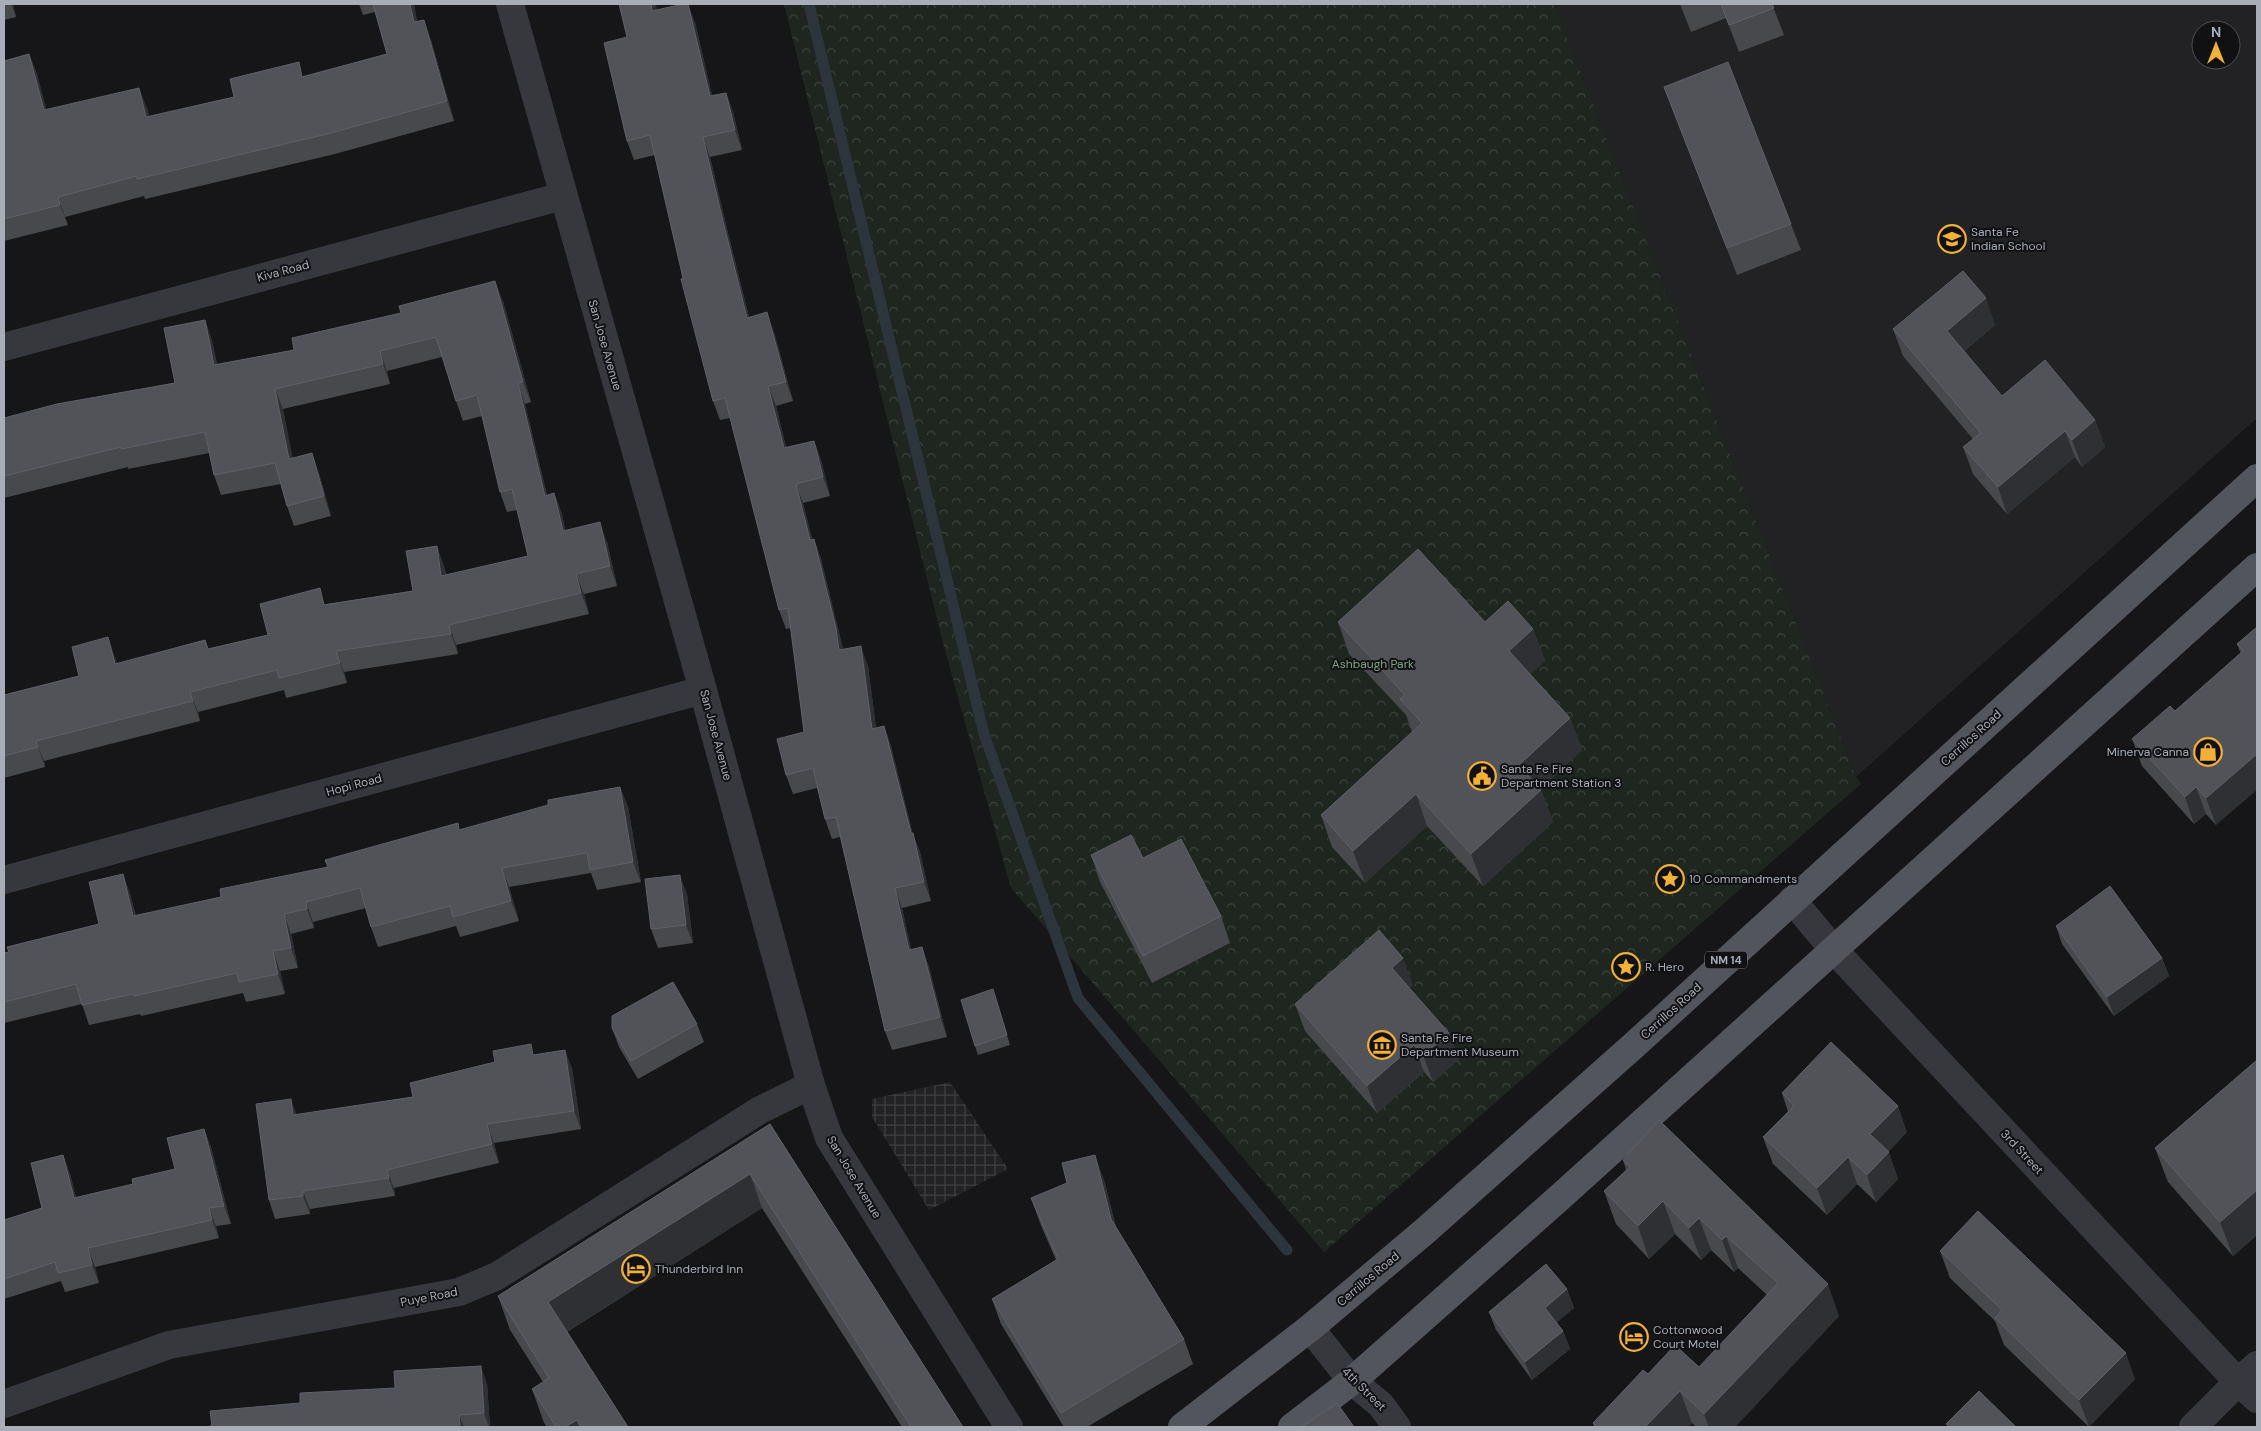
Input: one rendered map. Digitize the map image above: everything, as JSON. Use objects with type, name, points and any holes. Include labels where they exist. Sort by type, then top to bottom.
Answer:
[{"type":"main road","name":"Cerrillos Road","points":[[1182,1427],[1310,1328],[1432,1224],[2257,478]]},
{"type":"main road","points":[[1292,1427],[1352,1381],[1834,950],[2257,567]]},
{"type":"street","name":"San Jose Avenue","points":[[510,4],[703,690],[811,1085],[829,1138],[1009,1427]]},
{"type":"street","name":"Kiva Road","points":[[4,347],[563,196]]},
{"type":"street","name":"Hopi Road","points":[[4,880],[703,690]]},
{"type":"street","name":"3rd Street","points":[[1792,900],[1834,950],[2251,1382]]},
{"type":"street","name":"Puye Road","points":[[4,1404],[169,1345],[459,1292],[497,1276],[760,1110],[811,1085]]},
{"type":"street","name":"4th Street","points":[[1310,1328],[1352,1381],[1382,1405],[1397,1427]]},
{"type":"street","points":[[2194,1427],[2251,1382]]},
{"type":"shaded area","name":"Santa Fe Indian School","points":[[1554,4],[2257,4],[2257,418],[1856,777]]},
{"type":"shaded area","points":[[950,1082],[1008,1169],[929,1210],[872,1117],[872,1099]]},
{"type":"green space","name":"Ashbaugh Park","points":[[784,4],[1554,4],[1856,777],[1861,784],[1324,1252],[1011,888],[943,643]]},
{"type":"building","points":[[373,4],[410,4],[414,22],[424,20],[447,101],[327,134],[137,179],[137,176],[58,197],[60,205],[4,219],[4,61],[29,54],[44,110],[139,88],[146,117],[234,97],[230,79],[299,62],[302,77],[387,54]]},
{"type":"building","points":[[619,4],[651,4],[652,11],[688,4],[710,96],[726,93],[735,130],[703,137],[747,318],[767,312],[786,382],[768,386],[784,448],[814,441],[823,477],[796,484],[810,540],[814,539],[836,628],[839,650],[861,646],[872,729],[884,726],[911,833],[913,833],[924,882],[895,888],[909,950],[922,947],[940,1017],[885,1031],[836,817],[825,819],[813,768],[786,775],[777,739],[804,732],[788,608],[779,610],[725,398],[713,401],[681,279],[683,278],[650,135],[627,141],[604,43],[627,37]]},
{"type":"building","points":[[1721,4],[1772,4],[1774,8],[1729,25]]},
{"type":"building","points":[[1728,62],[1791,224],[1727,248],[1664,87]]},
{"type":"building","points":[[1963,271],[1986,298],[1947,331],[2002,396],[2045,360],[2095,420],[2072,440],[2065,431],[1998,487],[1963,447],[1981,433],[1893,329]]},
{"type":"building","points":[[495,281],[523,382],[518,383],[545,496],[554,493],[563,531],[600,522],[610,566],[576,574],[581,593],[449,625],[451,634],[336,651],[340,663],[279,678],[277,670],[190,692],[193,701],[36,741],[38,747],[4,756],[4,695],[79,676],[72,647],[108,637],[115,664],[205,640],[208,649],[268,635],[260,604],[320,588],[324,605],[413,591],[406,551],[437,546],[441,576],[528,556],[512,489],[500,492],[477,395],[456,401],[436,337],[380,351],[383,364],[275,389],[289,459],[312,453],[324,496],[287,506],[275,463],[214,475],[205,432],[121,449],[121,447],[4,476],[4,418],[57,404],[175,383],[164,328],[205,320],[214,365],[294,350],[292,338],[401,313],[399,306]]},
{"type":"building","points":[[1418,549],[1485,622],[1508,601],[1533,629],[1509,651],[1570,718],[1519,765],[1541,790],[1471,854],[1416,794],[1353,851],[1321,815],[1422,723],[1400,699],[1405,695],[1338,622]]},
{"type":"building","points":[[2257,627],[2257,754],[2206,798],[2196,787],[2185,797],[2132,739],[2170,706],[2175,711],[2243,651],[2237,644]]},
{"type":"building","points":[[620,787],[633,862],[590,870],[587,853],[502,868],[511,901],[453,917],[450,906],[371,927],[360,888],[306,902],[307,909],[284,914],[291,948],[273,951],[278,974],[239,982],[237,973],[134,996],[133,994],[82,1005],[76,984],[4,1002],[4,953],[9,952],[7,947],[99,924],[89,882],[123,874],[133,916],[221,897],[220,889],[328,867],[325,860],[458,823],[459,830],[548,805],[548,800]]},
{"type":"building","points":[[1131,835],[1143,858],[1181,839],[1221,916],[1143,956],[1091,855]]},
{"type":"building","points":[[680,875],[686,925],[651,929],[645,879]]},
{"type":"building","points":[[2110,886],[2162,958],[2107,997],[2056,926]]},
{"type":"building","name":"Santa Fe Fire Department Museum","points":[[1379,930],[1403,958],[1392,968],[1449,1033],[1423,1055],[1414,1045],[1367,1086],[1295,1004]]},
{"type":"building","points":[[673,982],[697,1024],[631,1061],[612,1028],[612,1016]]},
{"type":"building","points":[[993,989],[1007,1035],[975,1046],[961,1000]]},
{"type":"building","points":[[1831,1042],[1898,1106],[1870,1134],[1889,1152],[1867,1175],[1848,1157],[1817,1188],[1763,1137],[1794,1106],[1782,1093]]},
{"type":"building","points":[[531,1044],[533,1055],[565,1050],[574,1111],[487,1124],[492,1144],[387,1170],[389,1178],[303,1191],[303,1196],[269,1200],[256,1104],[291,1099],[293,1115],[413,1097],[410,1083],[495,1062],[493,1051]]},
{"type":"building","points":[[2257,1060],[2257,1190],[2220,1222],[2155,1148]]},
{"type":"building","points":[[1659,1120],[1828,1284],[1704,1414],[1680,1391],[1645,1427],[1597,1427],[1593,1423],[1643,1370],[1648,1374],[1675,1345],[1699,1367],[1778,1283],[1726,1236],[1722,1240],[1699,1218],[1689,1228],[1663,1201],[1638,1226],[1604,1191],[1630,1167],[1623,1160]]},
{"type":"building","points":[[770,1124],[963,1427],[911,1427],[750,1174],[548,1302],[628,1427],[581,1427],[577,1420],[565,1427],[556,1427],[532,1389],[549,1378],[498,1296]]},
{"type":"building","points":[[204,1129],[224,1206],[209,1208],[212,1220],[88,1248],[92,1265],[58,1273],[55,1262],[4,1279],[4,1220],[42,1208],[31,1163],[63,1155],[74,1198],[133,1184],[132,1179],[175,1169],[167,1138]]},
{"type":"building","points":[[1095,1155],[1111,1219],[1184,1339],[1061,1413],[992,1299],[1058,1259],[1031,1198],[1067,1183],[1062,1163]]},
{"type":"building","points":[[1978,1211],[2126,1353],[2079,1400],[1995,1318],[2002,1310],[1940,1251]]},
{"type":"building","points":[[1546,1264],[1567,1289],[1545,1308],[1563,1331],[1525,1362],[1489,1312]]},
{"type":"building","points":[[481,1366],[484,1413],[459,1415],[460,1427],[205,1427],[212,1426],[210,1411],[300,1403],[300,1393],[395,1388],[394,1371]]},
{"type":"building","points":[[1979,1391],[2016,1427],[1949,1427],[1946,1424]]},
{"type":"building","points":[[1337,1403],[1354,1427],[1301,1427]]},
{"type":"waterway","points":[[809,4],[984,734],[1078,998],[1287,1250]]},
{"type":"place","name":"Santa Fe Indian School","points":[[1952,239]]},
{"type":"place","name":"Minerva Canna","points":[[2208,752]]},
{"type":"place","name":"Santa Fe Fire Department Station 3","points":[[1482,776]]},
{"type":"place","name":"10 Commandments","points":[[1670,879]]},
{"type":"place","name":"R. Hero","points":[[1626,967]]},
{"type":"place","name":"Santa Fe Fire Department Museum","points":[[1382,1045]]},
{"type":"place","name":"Thunderbird Inn","points":[[636,1269]]},
{"type":"place","name":"Cottonwood Court Motel","points":[[1634,1337]]}]
